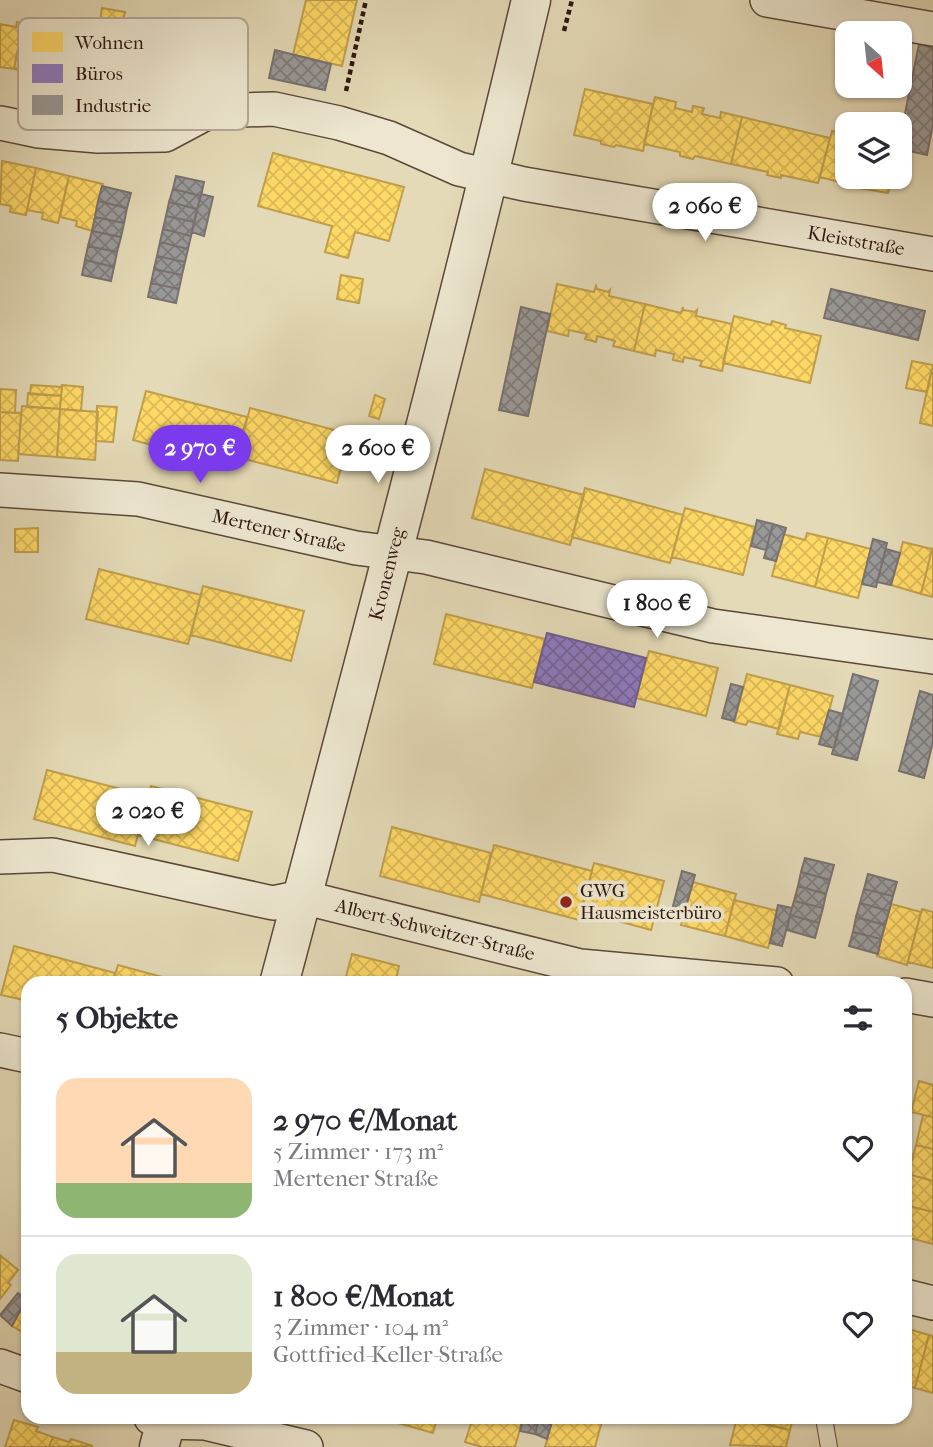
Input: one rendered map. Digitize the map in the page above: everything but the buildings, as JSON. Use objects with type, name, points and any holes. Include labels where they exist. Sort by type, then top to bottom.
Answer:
[{"type":"street","name":"Kronenweg","points":[[281,976],[393,551],[531,0]]},
{"type":"street","points":[[767,0],[933,29]]},
{"type":"street","name":"Kleiststraße","points":[[248,110],[274,109],[339,123],[389,138],[459,169],[538,187],[933,254]]},
{"type":"street","name":"Kleiststraße","points":[[0,123],[18,127]]},
{"type":"street","name":"Kleiststraße","points":[[35,130],[98,136],[164,135],[174,130]]},
{"type":"street","name":"Mertener Straße","points":[[0,490],[138,499],[356,548],[393,551],[713,626],[933,657]]},
{"type":"street","points":[[0,857],[53,855],[273,904],[302,898]]},
{"type":"street","name":"Albert-Schweitzer-Straße","points":[[302,898],[580,975],[602,976]]},
{"type":"street","points":[[912,996],[933,1000]]},
{"type":"street","points":[[0,1050],[21,1054]]},
{"type":"street","points":[[912,1298],[933,1303]]},
{"type":"street","points":[[0,1366],[21,1374]]},
{"type":"street","points":[[161,1426],[190,1424]]},
{"type":"street","points":[[209,1424],[306,1447]]},
{"type":"lane","points":[[825,1424],[829,1447]]},
{"type":"path","points":[[339,123],[366,0]]},
{"type":"place","name":"GWG Hausmeisterbüro","points":[[566,902]]}]
